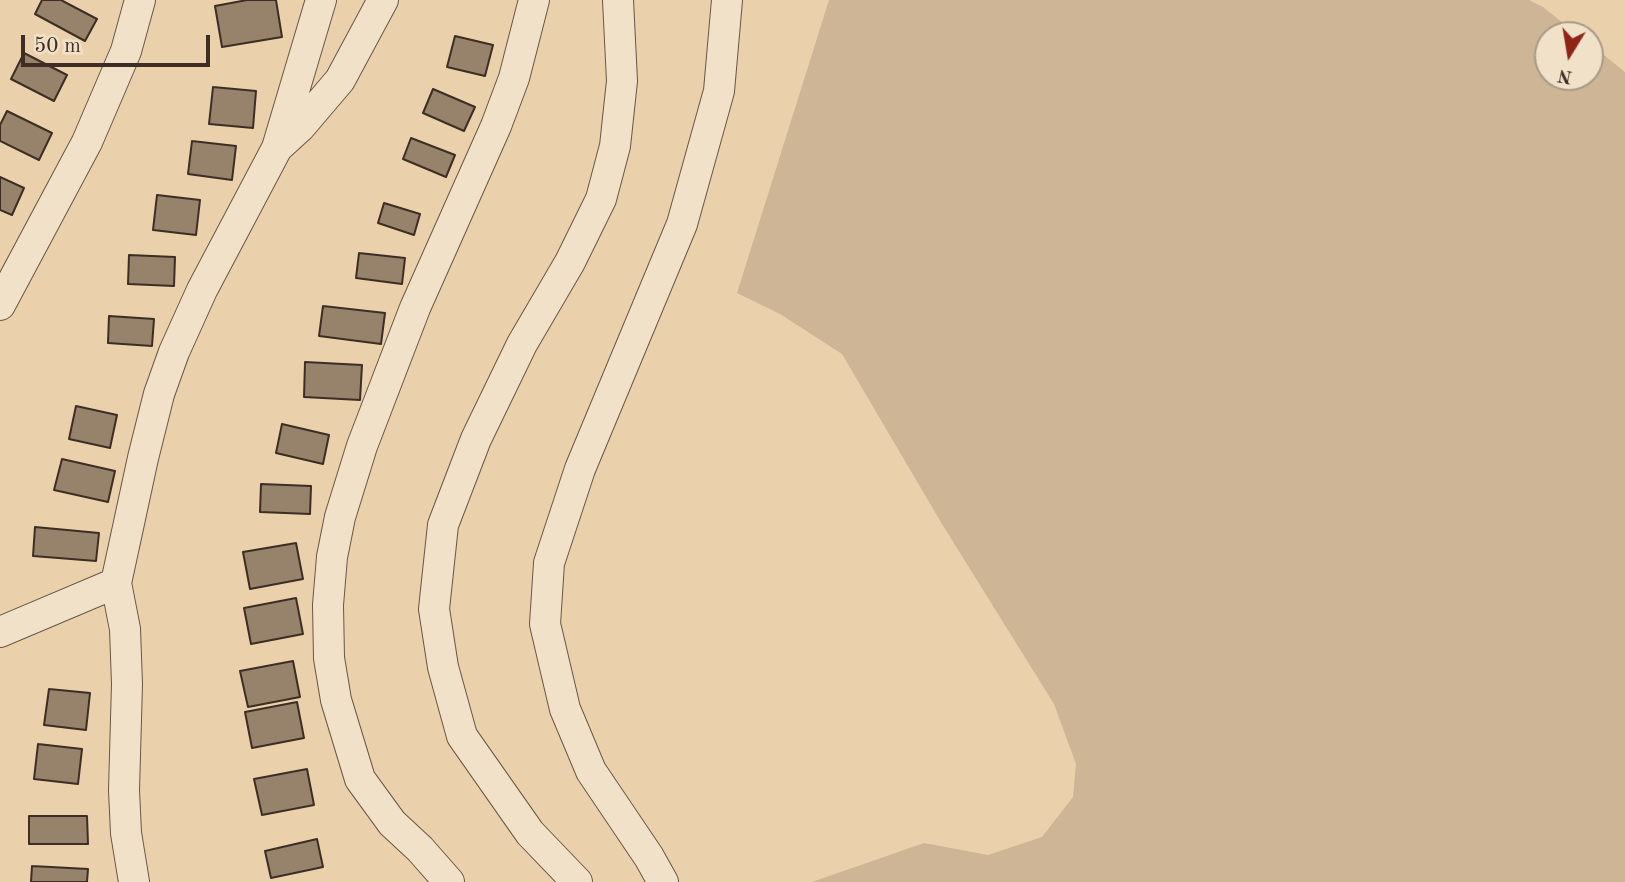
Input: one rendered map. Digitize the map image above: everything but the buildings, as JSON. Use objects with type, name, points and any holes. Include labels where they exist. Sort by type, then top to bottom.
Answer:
[{"type":"street","points":[[0,305],[88,142],[122,62],[140,0]]},
{"type":"street","points":[[134,882],[126,833],[124,790],[127,684],[125,629],[116,583],[142,458],[159,394],[174,352],[207,280],[277,148],[321,0]]},
{"type":"street","points":[[277,148],[300,127],[340,80],[383,0]]},
{"type":"street","points":[[449,882],[420,849],[391,823],[360,779],[336,700],[329,658],[328,605],[332,557],[340,517],[362,446],[415,308],[496,126],[514,78],[534,0]]},
{"type":"street","points":[[577,882],[530,833],[462,736],[443,667],[434,609],[443,526],[476,439],[522,344],[570,262],[601,199],[615,146],[622,81],[618,0]]},
{"type":"street","points":[[663,882],[591,771],[565,709],[545,624],[549,563],[580,470],[682,224],[719,91],[727,0]]},
{"type":"street","points":[[0,633],[116,583]]},
{"type":"shaded area","points":[[829,0],[1529,0],[1543,7],[1560,21],[1534,21],[1534,91],[1604,91],[1604,55],[1625,72],[1625,882],[812,882],[924,843],[988,855],[1042,837],[1073,797],[1076,764],[1054,704],[942,524],[842,354],[780,314],[737,293]]}]
